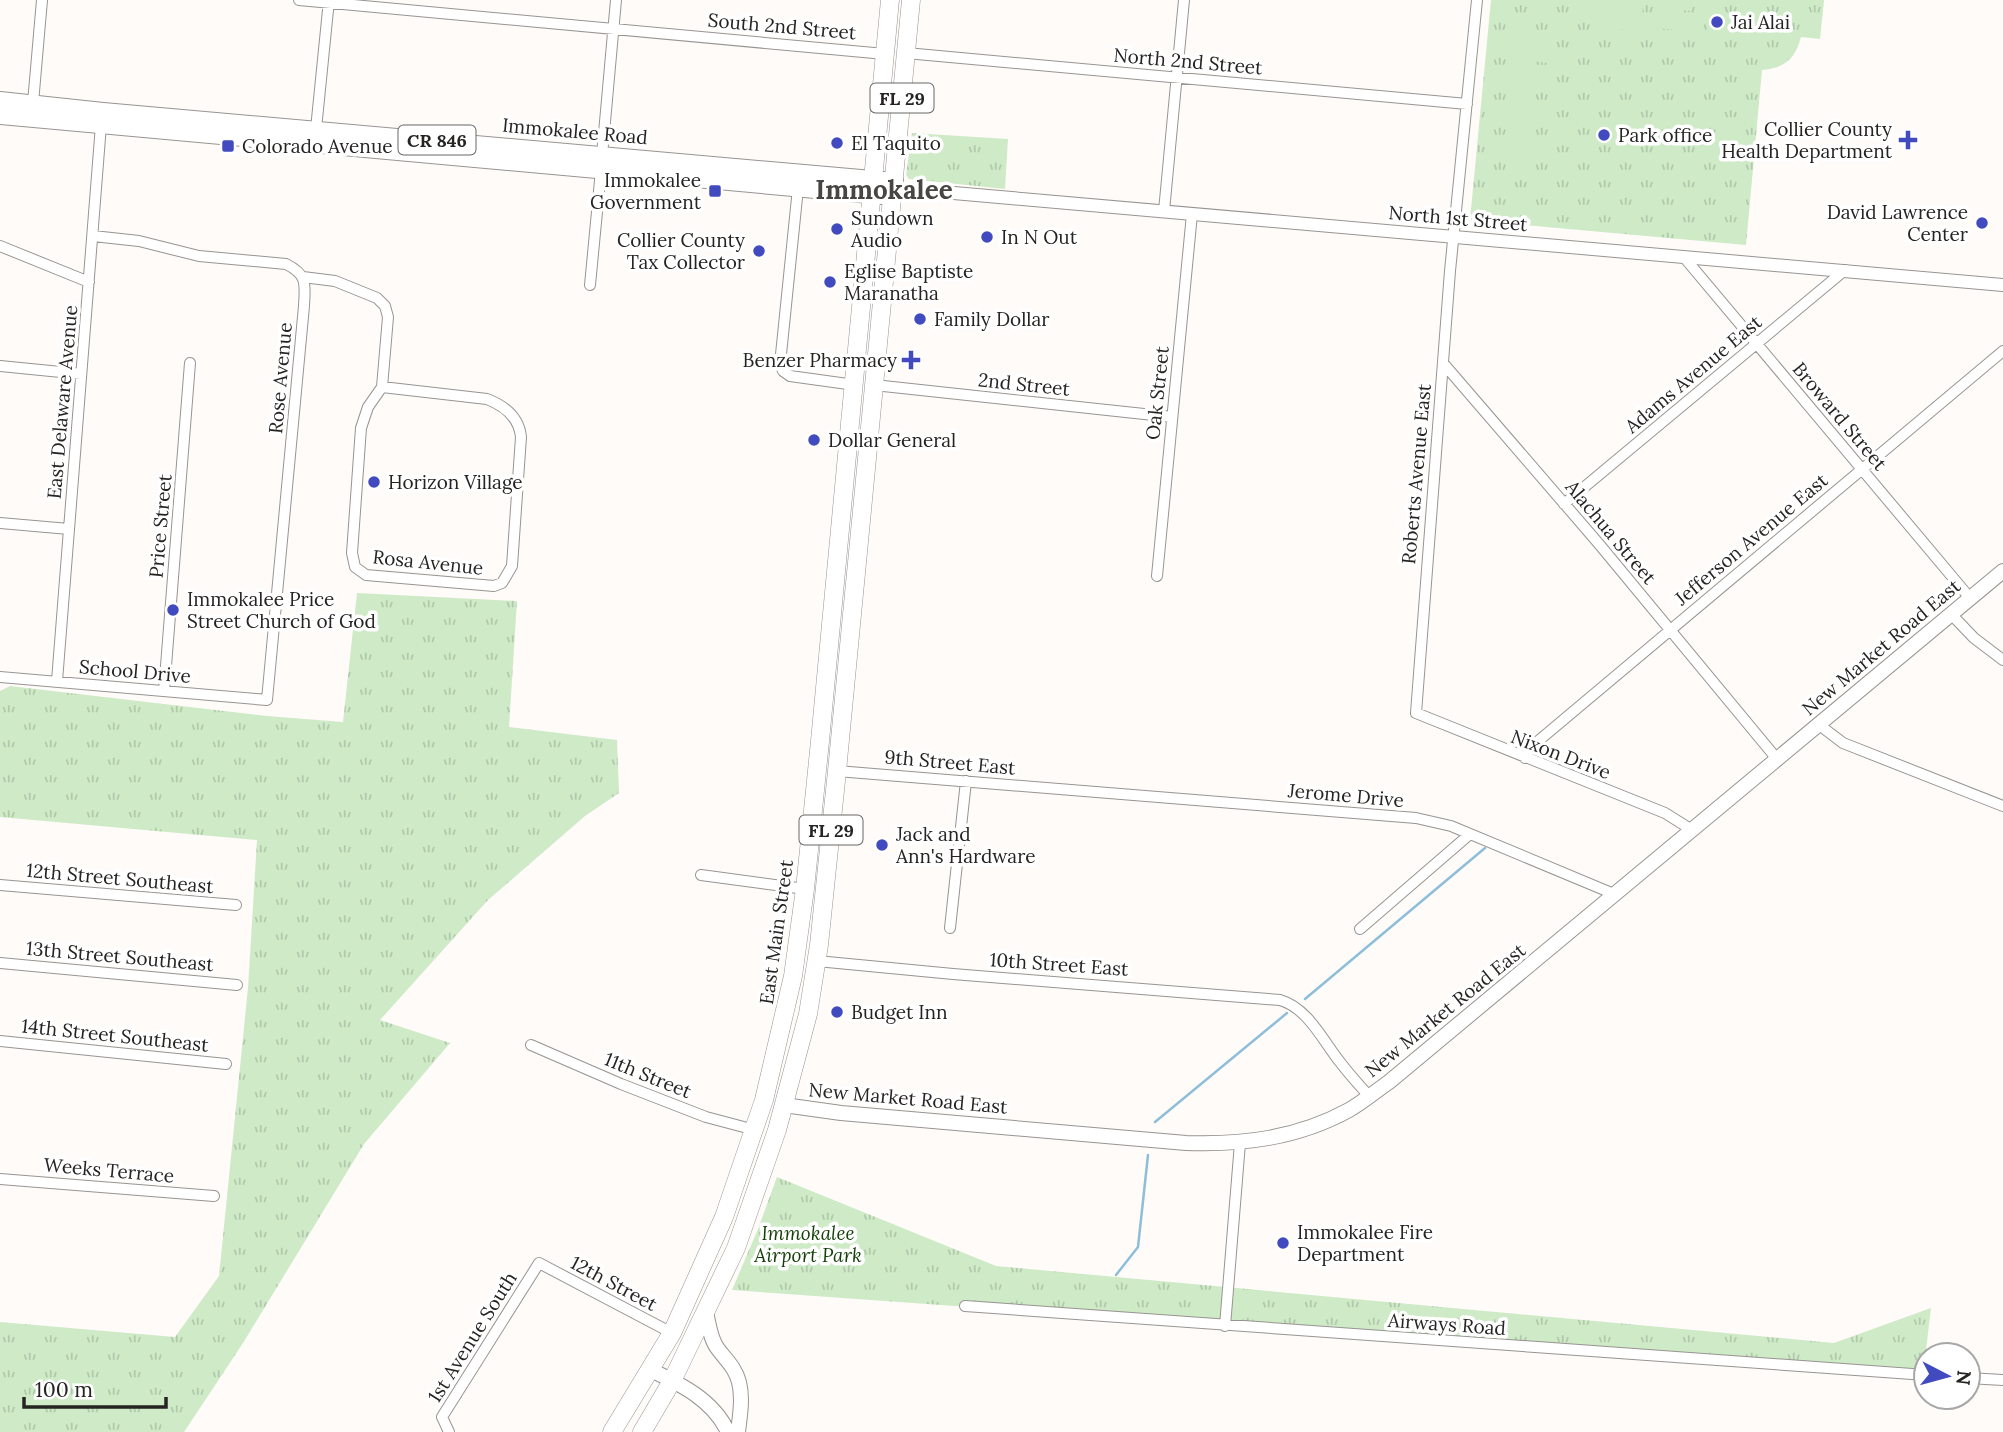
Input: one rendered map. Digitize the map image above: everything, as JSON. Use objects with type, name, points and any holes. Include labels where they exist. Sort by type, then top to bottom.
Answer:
[{"type":"highway","name":"FL 29","points":[[873,187],[890,0]]},
{"type":"highway","name":"FL 29","points":[[642,1432],[672,1381],[706,1312],[749,1213],[785,1105],[808,1014],[817,961],[837,771],[874,386],[899,190],[911,0]]},
{"type":"highway","name":"East Main Street","points":[[612,1432],[672,1334],[724,1217],[764,1100],[793,976],[818,768],[873,187]]},
{"type":"highway","points":[[855,385],[874,386]]},
{"type":"highway","points":[[818,768],[837,771]]},
{"type":"highway","points":[[764,1100],[785,1105]]},
{"type":"main road","name":"Immokalee Road","points":[[0,100],[32,111],[899,190]]},
{"type":"main road","name":"Immokalee Road","points":[[0,116],[32,111]]},
{"type":"main road","name":"Immokalee Road","points":[[739,175],[798,188],[873,187]]},
{"type":"main road","name":"New Market Road East","points":[[785,1105],[841,1113],[1186,1143],[1240,1143],[1309,1128],[1350,1109],[1433,1047],[2003,570]]},
{"type":"main road","points":[[706,1312],[713,1340],[729,1360],[739,1383],[741,1401],[738,1432]]},
{"type":"main road","points":[[651,1370],[700,1397],[714,1409],[728,1432]]},
{"type":"street","points":[[32,111],[42,0]]},
{"type":"street","name":"South 2nd Street","points":[[299,0],[885,54]]},
{"type":"street","points":[[590,285],[616,0]]},
{"type":"street","points":[[1164,211],[1184,0]]},
{"type":"street","name":"Roberts Avenue East","points":[[1416,713],[1443,363],[1477,0]]},
{"type":"street","points":[[316,137],[328,1]]},
{"type":"street","name":"North 2nd Street","points":[[906,53],[1466,104]]},
{"type":"street","name":"East Delaware Avenue","points":[[57,681],[102,118]]},
{"type":"street","points":[[798,188],[780,364],[783,371],[799,378],[855,385]]},
{"type":"street","name":"North 1st Street","points":[[899,190],[2003,285]]},
{"type":"street","name":"Oak Street","points":[[1157,576],[1192,214]]},
{"type":"street","points":[[93,236],[139,241],[199,256],[286,264],[303,277]]},
{"type":"street","points":[[0,246],[89,282]]},
{"type":"street","name":"Broward Street","points":[[1683,256],[1970,598]]},
{"type":"street","name":"Adams Avenue East","points":[[1564,505],[1845,270]]},
{"type":"street","name":"Rosa Avenue","points":[[303,277],[335,281],[377,298],[385,306],[388,317],[382,387],[368,407],[361,428],[352,553],[355,567],[366,575],[494,586],[502,583],[512,566],[521,438],[513,415],[487,399],[382,387]]},
{"type":"street","name":"Rose Avenue","points":[[267,700],[304,306],[303,277]]},
{"type":"street","name":"Jefferson Avenue East","points":[[1525,758],[1531,747],[2003,351]]},
{"type":"street","name":"Price Street","points":[[164,691],[190,363]]},
{"type":"street","name":"Alachua Street","points":[[1443,363],[1777,759]]},
{"type":"street","points":[[0,366],[81,374]]},
{"type":"street","name":"2nd Street","points":[[874,386],[1171,417]]},
{"type":"street","points":[[0,523],[69,529]]},
{"type":"street","points":[[1951,614],[1974,638],[2003,660]]},
{"type":"street","name":"School Drive","points":[[0,677],[267,700]]},
{"type":"street","name":"Nixon Drive","points":[[1416,713],[1665,813],[1692,830]]},
{"type":"street","points":[[1818,724],[1843,743],[2003,806]]},
{"type":"street","name":"9th Street East","points":[[837,771],[1060,789]]},
{"type":"street","points":[[950,928],[966,781]]},
{"type":"street","name":"Jerome Drive","points":[[1060,789],[1416,818],[1451,826],[1615,894]]},
{"type":"street","points":[[1360,929],[1470,834]]},
{"type":"street","points":[[701,875],[805,889]]},
{"type":"street","name":"12th Street Southeast","points":[[0,885],[236,905]]},
{"type":"street","name":"10th Street East","points":[[817,961],[1280,1000],[1296,1007],[1369,1096]]},
{"type":"street","name":"13th Street Southeast","points":[[0,962],[237,985]]},
{"type":"street","name":"14th Street Southeast","points":[[0,1041],[226,1064]]},
{"type":"street","name":"11th Street","points":[[531,1045],[706,1117],[755,1130]]},
{"type":"street","points":[[1225,1326],[1240,1143]]},
{"type":"street","name":"Weeks Terrace","points":[[0,1179],[215,1196]]},
{"type":"street","name":"12th Street","points":[[539,1263],[672,1334]]},
{"type":"street","name":"1st Avenue South","points":[[448,1432],[442,1417],[539,1263]]},
{"type":"street","name":"Airways Road","points":[[965,1306],[1912,1374]]},
{"type":"street","points":[[1982,1379],[2003,1380]]},
{"type":"green space","points":[[1491,0],[1824,0],[1820,39],[1801,37],[1788,61],[1762,70],[1746,245],[1470,220]]},
{"type":"green space","points":[[1657,0],[1691,0],[1690,11],[1657,7]]},
{"type":"green space","points":[[1592,2],[1643,7],[1640,31],[1590,27]]},
{"type":"green space","points":[[1656,13],[1690,16],[1688,31],[1655,28]]},
{"type":"green space","points":[[1708,16],[1727,18],[1725,37],[1706,35]]},
{"type":"green space","points":[[1513,37],[1550,41],[1548,63],[1511,59]]},
{"type":"green space","points":[[1511,63],[1548,66],[1546,88],[1509,85]]},
{"type":"green space","points":[[1507,99],[1545,103],[1543,124],[1505,121]]},
{"type":"green space","points":[[1507,132],[1542,136],[1540,157],[1505,154]]},
{"type":"green space","points":[[912,133],[1008,139],[1005,189],[909,179],[906,175]]},
{"type":"green space","points":[[357,593],[517,601],[509,727],[617,740],[619,793],[585,816],[488,900],[380,1020],[450,1043],[364,1144],[243,1343],[184,1432],[0,1432],[0,1322],[175,1337],[219,1276],[248,988],[257,840],[0,817],[0,691],[10,686],[267,716],[343,722]]},
{"type":"green space","name":"Immokalee Airport Park","points":[[777,1177],[996,1266],[1834,1343],[1931,1308],[1927,1341],[1912,1341],[1912,1374],[732,1290]]},
{"type":"waterway","points":[[1305,999],[1485,848]]},
{"type":"waterway","points":[[1155,1122],[1287,1013]]},
{"type":"waterway","points":[[1116,1275],[1138,1247],[1148,1155]]},
{"type":"place","name":"Jai Alai","points":[[1717,22]]},
{"type":"place","name":"Park office","points":[[1604,135]]},
{"type":"place","name":"Collier County Health Department","points":[[1908,140]]},
{"type":"place","name":"El Taquito","points":[[837,143]]},
{"type":"place","name":"Colorado Avenue","points":[[228,146]]},
{"type":"place","name":"Immokalee Government","points":[[715,191]]},
{"type":"place","name":"David Lawrence Center","points":[[1982,223]]},
{"type":"place","name":"Sundown Audio","points":[[837,229]]},
{"type":"place","name":"In N Out","points":[[987,237]]},
{"type":"place","name":"Collier County Tax Collector","points":[[759,251]]},
{"type":"place","name":"Eglise Baptiste Maranatha","points":[[830,282]]},
{"type":"place","name":"Family Dollar","points":[[920,319]]},
{"type":"place","name":"Benzer Pharmacy","points":[[911,360]]},
{"type":"place","name":"Dollar General","points":[[814,440]]},
{"type":"place","name":"Horizon Village","points":[[374,482]]},
{"type":"place","name":"Immokalee Price Street Church of God","points":[[173,610]]},
{"type":"place","name":"Jack and Ann's Hardware","points":[[882,845]]},
{"type":"place","name":"Budget Inn","points":[[837,1012]]},
{"type":"place","name":"Immokalee Fire Department","points":[[1283,1243]]},
{"type":"district","name":"Immokalee","points":[[884,189]]}]
